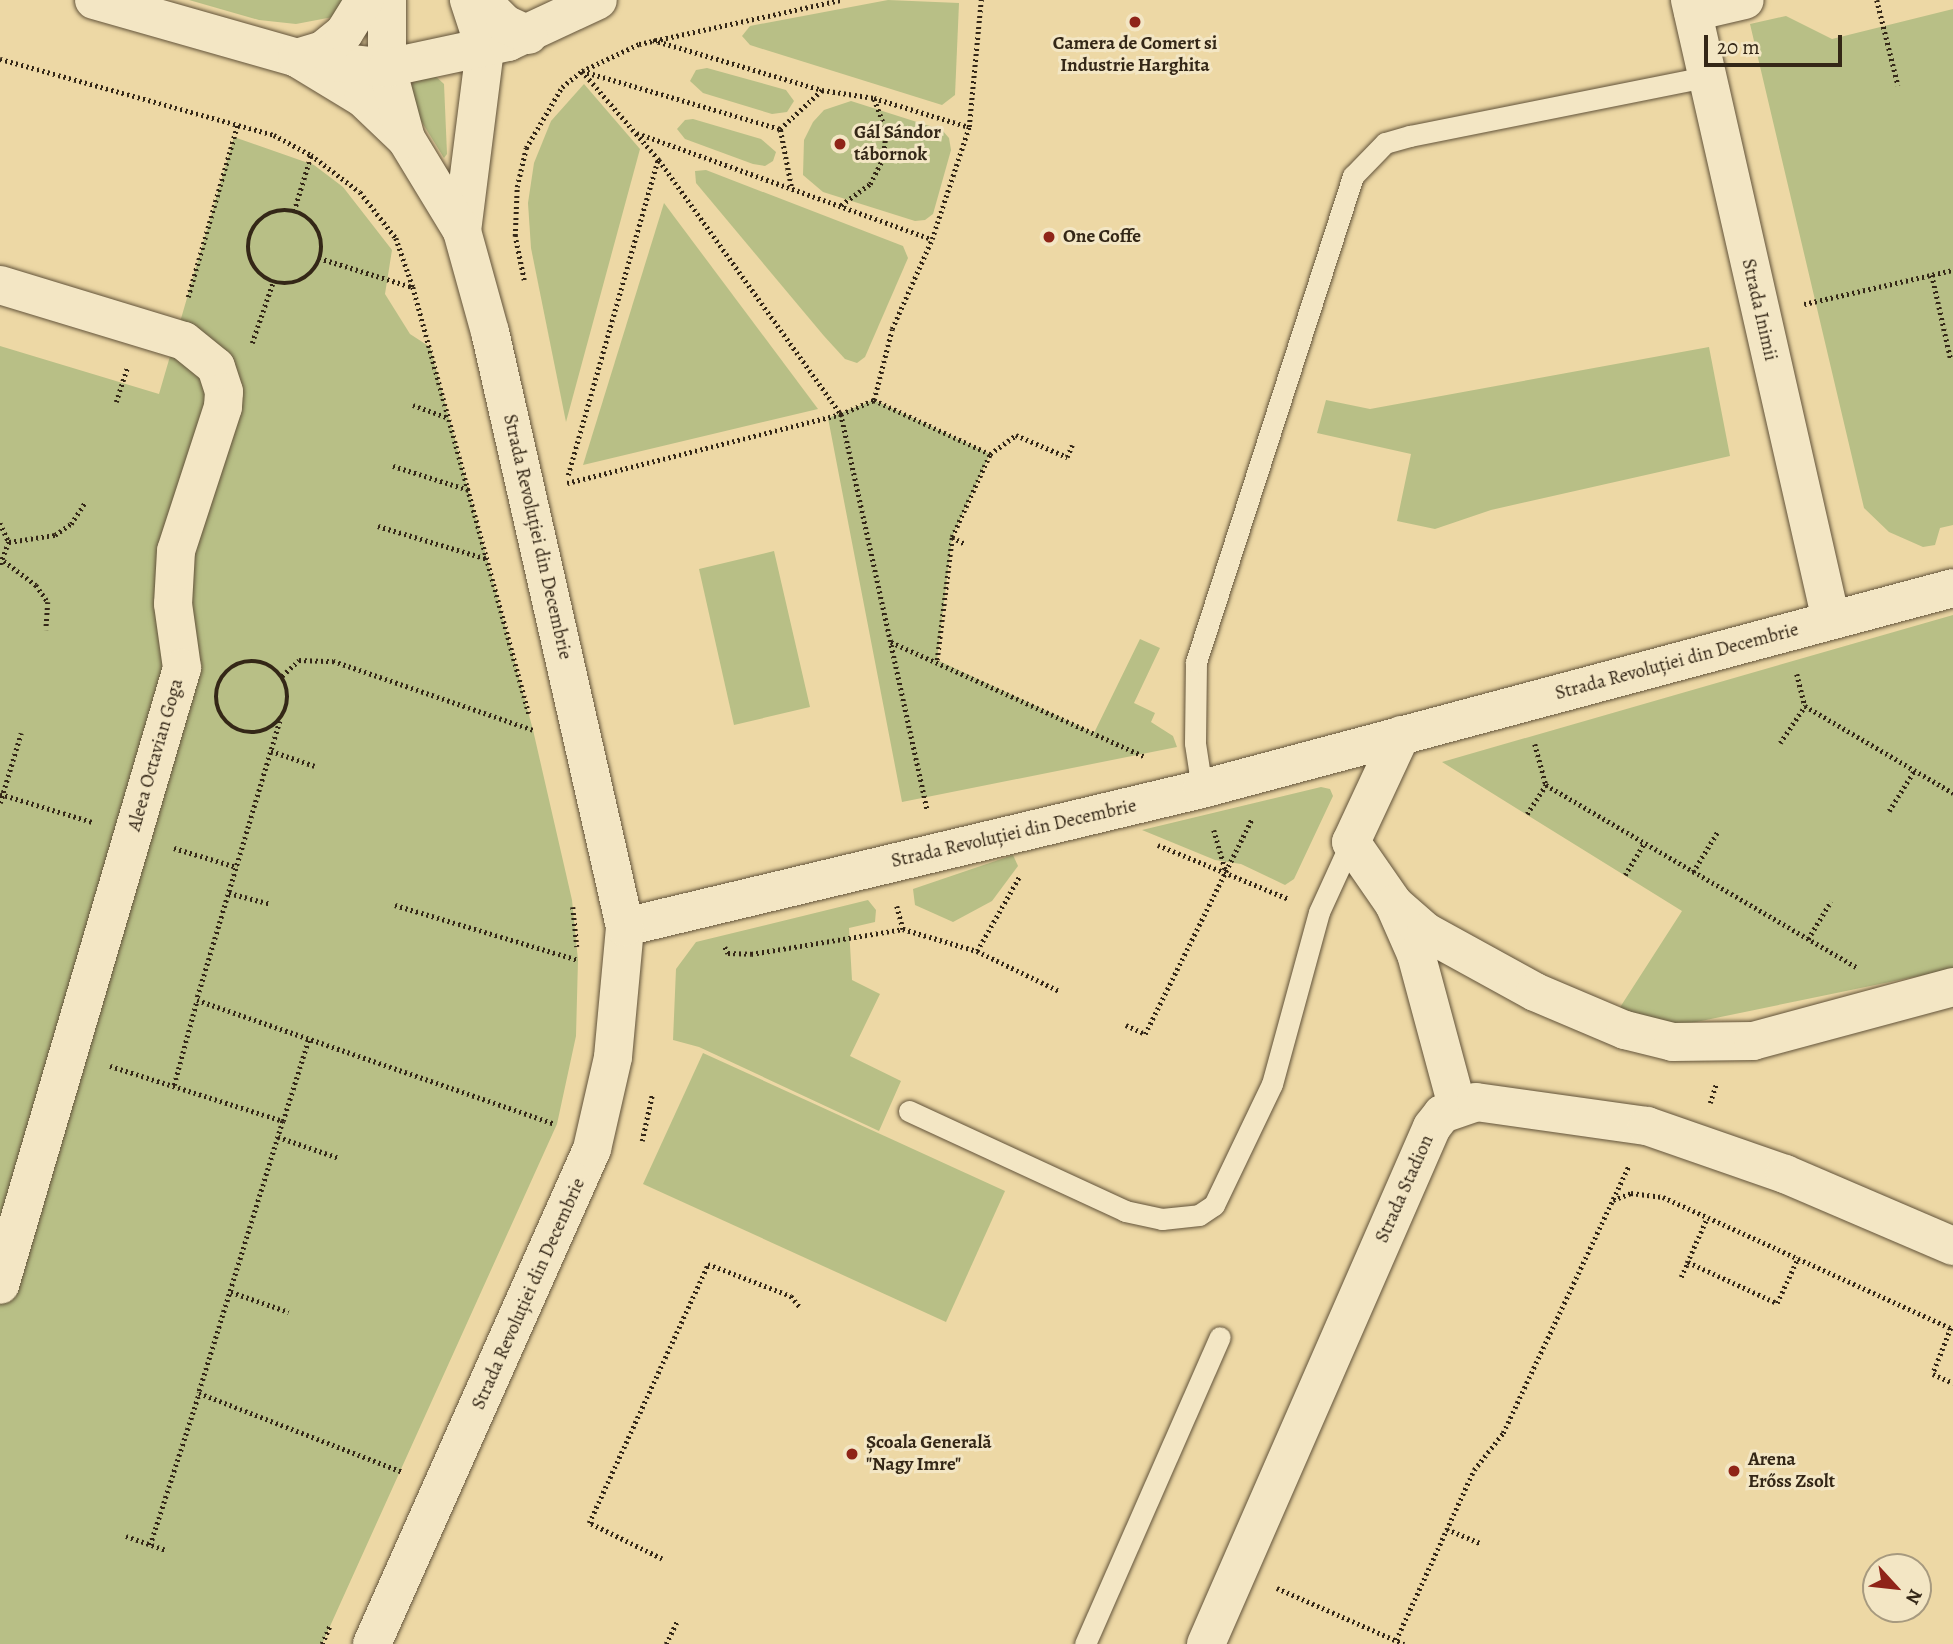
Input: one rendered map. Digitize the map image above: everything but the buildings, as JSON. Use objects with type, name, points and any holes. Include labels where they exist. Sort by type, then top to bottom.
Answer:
[{"type":"street","points":[[94,0],[297,58],[346,67],[387,68],[485,49],[529,35],[598,0]]},
{"type":"street","points":[[297,58],[323,50],[344,33],[365,0]]},
{"type":"street","name":"Strada Revoluției din Decembrie","points":[[387,0],[387,68],[406,139]]},
{"type":"street","points":[[469,0],[485,49]]},
{"type":"street","points":[[481,0],[505,24],[529,35]]},
{"type":"street","points":[[1691,6],[1745,0]]},
{"type":"street","name":"Strada Inimii","points":[[1691,6],[1831,620]]},
{"type":"street","name":"Strada Revoluției din Decembrie","points":[[462,231],[485,49]]},
{"type":"street","name":"Strada Revoluției din Decembrie","points":[[297,58],[363,98],[406,139],[462,231],[527,493],[625,927],[615,1044],[592,1149],[372,1644]]},
{"type":"street","points":[[0,285],[175,338],[198,348],[221,379]]},
{"type":"street","name":"Aleea Octavian Goga","points":[[0,1285],[182,668],[173,604],[176,551],[223,407],[221,379]]},
{"type":"street","name":"Strada Revoluției din Decembrie","points":[[625,927],[1202,789],[1953,588]]},
{"type":"street","points":[[1401,736],[1351,842],[1394,904],[1416,954],[1457,1106],[1476,1102],[1545,1109],[1647,1126],[1699,1142],[1953,1246]]},
{"type":"street","points":[[1394,904],[1426,932],[1574,1010],[1673,1042],[1753,1041],[1953,987]]},
{"type":"street","name":"Strada Stadion","points":[[1206,1644],[1432,1127],[1442,1114],[1457,1106]]},
{"type":"lane","points":[[1202,789],[1195,743],[1196,662],[1353,176],[1385,143],[1706,77]]},
{"type":"lane","points":[[909,1111],[1125,1211],[1162,1219],[1199,1215],[1214,1205],[1272,1084],[1319,912],[1351,842]]},
{"type":"lane","points":[[1085,1644],[1220,1338]]},
{"type":"path","points":[[874,400],[892,329],[932,239],[969,127],[981,0]]},
{"type":"path","points":[[1877,0],[1898,85]]},
{"type":"path","points":[[652,40],[822,90],[874,98],[969,127]]},
{"type":"path","points":[[0,59],[238,122],[311,155],[367,201],[396,239],[413,287],[536,743]]},
{"type":"path","points":[[779,129],[582,71],[659,160],[841,414],[936,852]]},
{"type":"path","points":[[779,129],[822,90]]},
{"type":"path","points":[[841,205],[870,184],[883,159],[886,132],[874,98]]},
{"type":"path","points":[[175,338],[238,122]]},
{"type":"path","points":[[779,129],[791,187]]},
{"type":"path","points":[[637,132],[932,239]]},
{"type":"path","points":[[294,211],[311,155]]},
{"type":"path","points":[[566,484],[659,160]]},
{"type":"path","points":[[294,211],[305,216],[320,235],[320,258],[296,282],[273,282],[254,266],[249,237],[270,213],[294,211]]},
{"type":"path","points":[[320,258],[413,287]]},
{"type":"path","points":[[1759,312],[1953,271]]},
{"type":"path","points":[[1932,275],[1951,360]]},
{"type":"path","points":[[221,379],[255,340],[273,282]]},
{"type":"path","points":[[527,493],[841,414],[874,400],[990,454]]},
{"type":"path","points":[[413,405],[450,418]]},
{"type":"path","points":[[937,660],[952,537],[990,454],[1016,435],[1067,457],[1072,445]]},
{"type":"path","points":[[393,466],[469,490]]},
{"type":"path","points":[[9,542],[55,535],[71,524],[86,501]]},
{"type":"path","points":[[0,523],[9,542],[0,566]]},
{"type":"path","points":[[378,526],[488,559]]},
{"type":"path","points":[[952,537],[965,544]]},
{"type":"path","points":[[4,561],[36,585],[48,603],[46,630]]},
{"type":"path","points":[[1780,743],[1805,706],[1789,632]]},
{"type":"path","points":[[891,642],[937,660],[1140,757],[1195,743]]},
{"type":"path","points":[[282,676],[299,660],[333,661],[533,730]]},
{"type":"path","points":[[174,1085],[289,694],[282,676],[265,663],[240,663],[221,677],[216,689],[223,720],[241,732],[259,733],[280,721]]},
{"type":"path","points":[[1523,703],[1546,785],[1912,998]]},
{"type":"path","points":[[1805,706],[1953,793]]},
{"type":"path","points":[[0,803],[21,733]]},
{"type":"path","points":[[271,751],[315,766]]},
{"type":"path","points":[[1126,1025],[1145,1034],[1275,769]]},
{"type":"path","points":[[1889,811],[1914,771]]},
{"type":"path","points":[[1527,814],[1546,785]]},
{"type":"path","points":[[1,794],[237,867]]},
{"type":"path","points":[[1693,872],[1718,831]]},
{"type":"path","points":[[1150,842],[1319,912]]},
{"type":"path","points":[[1625,875],[1644,843]]},
{"type":"path","points":[[977,951],[1025,864]]},
{"type":"path","points":[[229,892],[271,904]]},
{"type":"path","points":[[572,900],[578,970]]},
{"type":"path","points":[[1808,939],[1831,901]]},
{"type":"path","points":[[395,905],[578,960]]},
{"type":"path","points":[[709,907],[728,953],[751,954],[903,929],[977,951],[1059,991]]},
{"type":"path","points":[[197,1000],[557,1124]]},
{"type":"path","points":[[150,1545],[309,1038]]},
{"type":"path","points":[[1699,1142],[1718,1075],[1718,1042]]},
{"type":"path","points":[[70,1054],[283,1121]]},
{"type":"path","points":[[551,1136],[559,1114]]},
{"type":"path","points":[[1396,1640],[1474,1470],[1503,1433],[1647,1126]]},
{"type":"path","points":[[278,1137],[339,1158]]},
{"type":"path","points":[[1612,1201],[1631,1194],[1663,1197],[1951,1328],[1933,1374],[1953,1383]]},
{"type":"path","points":[[1707,1218],[1681,1277],[1688,1262],[1777,1303],[1798,1258]]},
{"type":"path","points":[[662,1559],[589,1523],[708,1264],[791,1296],[800,1307]]},
{"type":"path","points":[[231,1292],[289,1312]]},
{"type":"path","points":[[199,1392],[443,1488]]},
{"type":"path","points":[[393,1483],[405,1458]]},
{"type":"path","points":[[1447,1529],[1482,1544]]},
{"type":"path","points":[[126,1536],[166,1550]]},
{"type":"path","points":[[1238,1570],[1404,1644]]},
{"type":"path","points":[[321,1644],[332,1620]]},
{"type":"path","points":[[666,1644],[677,1621]]},
{"type":"green space","points":[[189,0],[346,0],[338,16],[296,24],[259,20]]},
{"type":"green space","points":[[888,0],[959,3],[955,95],[942,105],[750,45],[742,36],[750,26]]},
{"type":"green space","points":[[1953,9],[1953,525],[1940,528],[1935,545],[1923,547],[1889,532],[1864,508],[1750,24],[1786,16],[1832,39]]},
{"type":"green space","points":[[707,68],[786,90],[794,101],[787,112],[772,114],[703,93],[690,81],[696,70]]},
{"type":"green space","points":[[432,73],[444,84],[447,154],[444,158],[407,98],[415,76]]},
{"type":"green space","points":[[584,84],[640,149],[566,422],[531,248],[528,203],[534,163],[551,121]]},
{"type":"green space","points":[[851,101],[942,130],[949,138],[951,150],[933,214],[925,220],[915,221],[823,192],[803,175],[804,140],[813,122],[824,110]]},
{"type":"green space","points":[[693,119],[761,139],[776,152],[773,161],[765,166],[753,164],[685,139],[677,129],[685,120]]},
{"type":"green space","points":[[234,137],[314,165],[343,187],[392,250],[385,294],[410,334],[430,347],[533,730],[572,900],[578,960],[576,1036],[557,1124],[322,1644],[0,1644],[0,346],[159,394]]},
{"type":"green space","points":[[706,170],[903,246],[908,258],[865,357],[857,363],[845,359],[824,336],[696,183],[695,171]]},
{"type":"green space","points":[[664,203],[818,409],[583,465]]},
{"type":"green space","points":[[1709,347],[1730,456],[1491,510],[1435,529],[1397,521],[1411,454],[1317,433],[1326,400],[1370,409]]},
{"type":"green space","points":[[874,400],[990,454],[952,537],[937,660],[1094,733],[1140,639],[1160,648],[1134,703],[1155,713],[1151,722],[1173,736],[1177,747],[902,802],[828,418]]},
{"type":"green space","points":[[774,551],[810,707],[734,725],[699,569]]},
{"type":"green space","points":[[1953,615],[1953,969],[1672,1027],[1617,1012],[1682,911],[1442,762]]},
{"type":"green space","points":[[1321,787],[1330,789],[1333,796],[1294,879],[1285,885],[1241,864],[1215,860],[1142,830]]},
{"type":"green space","points":[[1013,855],[1018,866],[992,901],[953,922],[915,905],[913,889]]},
{"type":"green space","points":[[868,900],[876,910],[875,922],[849,928],[852,980],[880,994],[850,1056],[901,1081],[879,1131],[699,1047],[673,1040],[676,969],[696,942]]},
{"type":"green space","points":[[703,1053],[1005,1191],[946,1322],[643,1184]]},
{"type":"place","name":"Camera de Comert si Industrie Harghita","points":[[1135,22]]},
{"type":"place","name":"Gál Sándor tábornok","points":[[840,144]]},
{"type":"place","name":"One Coffe","points":[[1049,237]]},
{"type":"place","name":"Școala Generală \"Nagy Imre\"","points":[[852,1454]]},
{"type":"place","name":"Arena Erőss Zsolt","points":[[1734,1471]]}]
